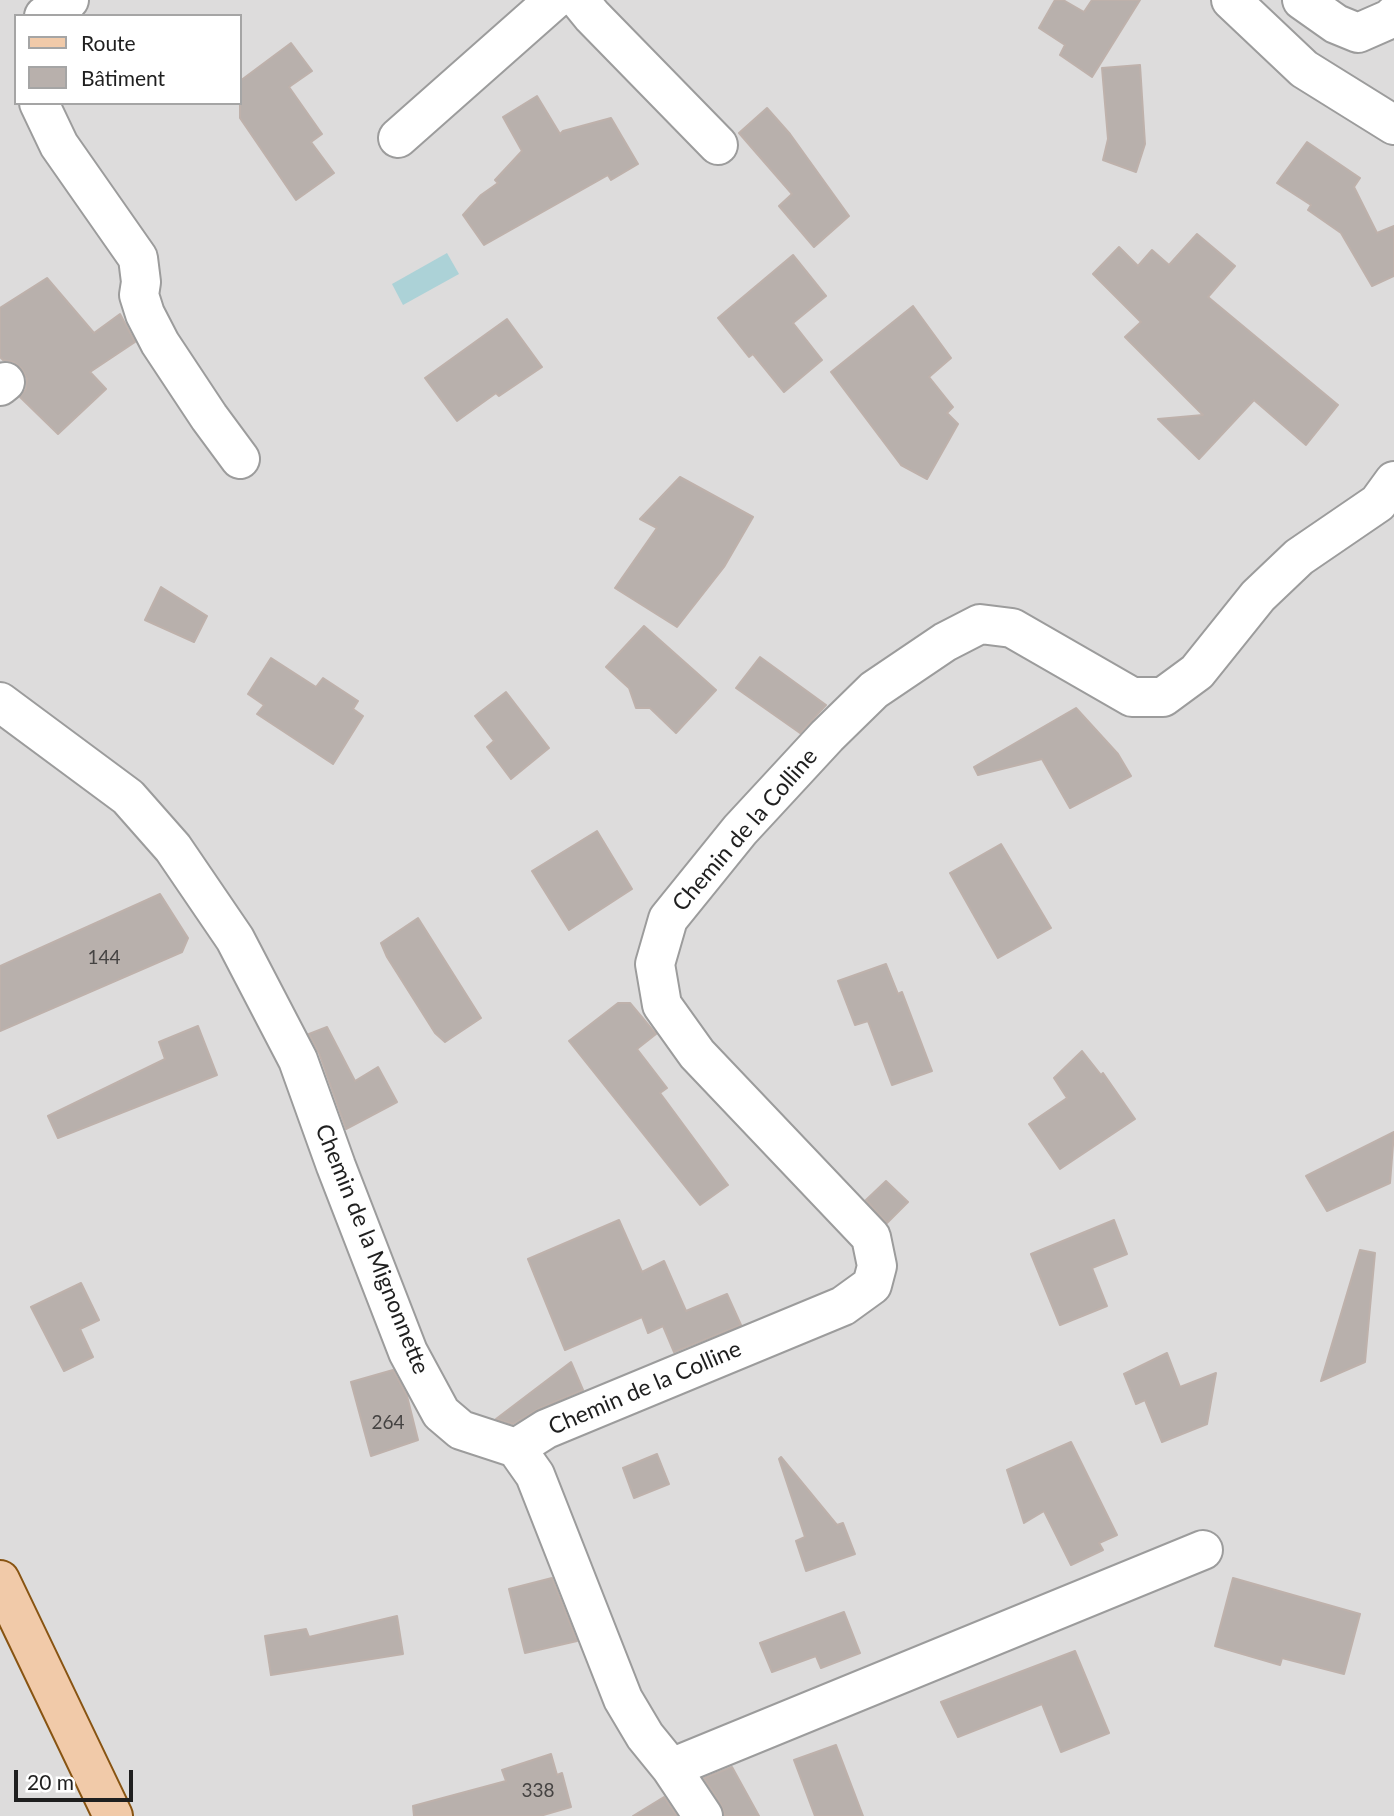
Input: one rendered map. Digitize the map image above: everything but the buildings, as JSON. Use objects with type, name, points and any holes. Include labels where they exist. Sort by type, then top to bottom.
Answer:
[{"type":"main road","points":[[0,1580],[113,1816]]},
{"type":"street","points":[[45,14],[69,0]]},
{"type":"street","points":[[398,138],[554,0]]},
{"type":"street","points":[[579,0],[718,145]]},
{"type":"street","points":[[1231,0],[1304,69],[1394,125]]},
{"type":"street","points":[[1302,0],[1336,24],[1358,33],[1387,27]]},
{"type":"street","points":[[39,105],[59,145],[138,258],[141,282],[139,295],[145,314],[160,343],[240,458]]},
{"type":"street","name":"Chemin de la Colline","points":[[516,1448],[546,1429],[843,1306],[872,1285],[877,1266],[871,1237],[697,1054],[662,1005],[655,964],[668,919],[740,830],[827,736],[874,690],[945,642],[980,624],[1012,628],[1132,697],[1163,697],[1197,672],[1258,596],[1299,557],[1378,503],[1394,481]]},
{"type":"street","name":"Chemin de la Mignonnette","points":[[0,702],[128,797],[173,848],[235,939],[298,1060],[408,1352],[441,1413],[461,1430],[516,1448]]},
{"type":"street","points":[[516,1448],[534,1475],[560,1535],[623,1699],[645,1736],[703,1816]]},
{"type":"street","points":[[671,1769],[1203,1550]]},
{"type":"shaded area","points":[[0,0],[1394,0],[1394,1816],[0,1816]]},
{"type":"water","points":[[447,253],[459,274],[403,305],[392,284]]}]
